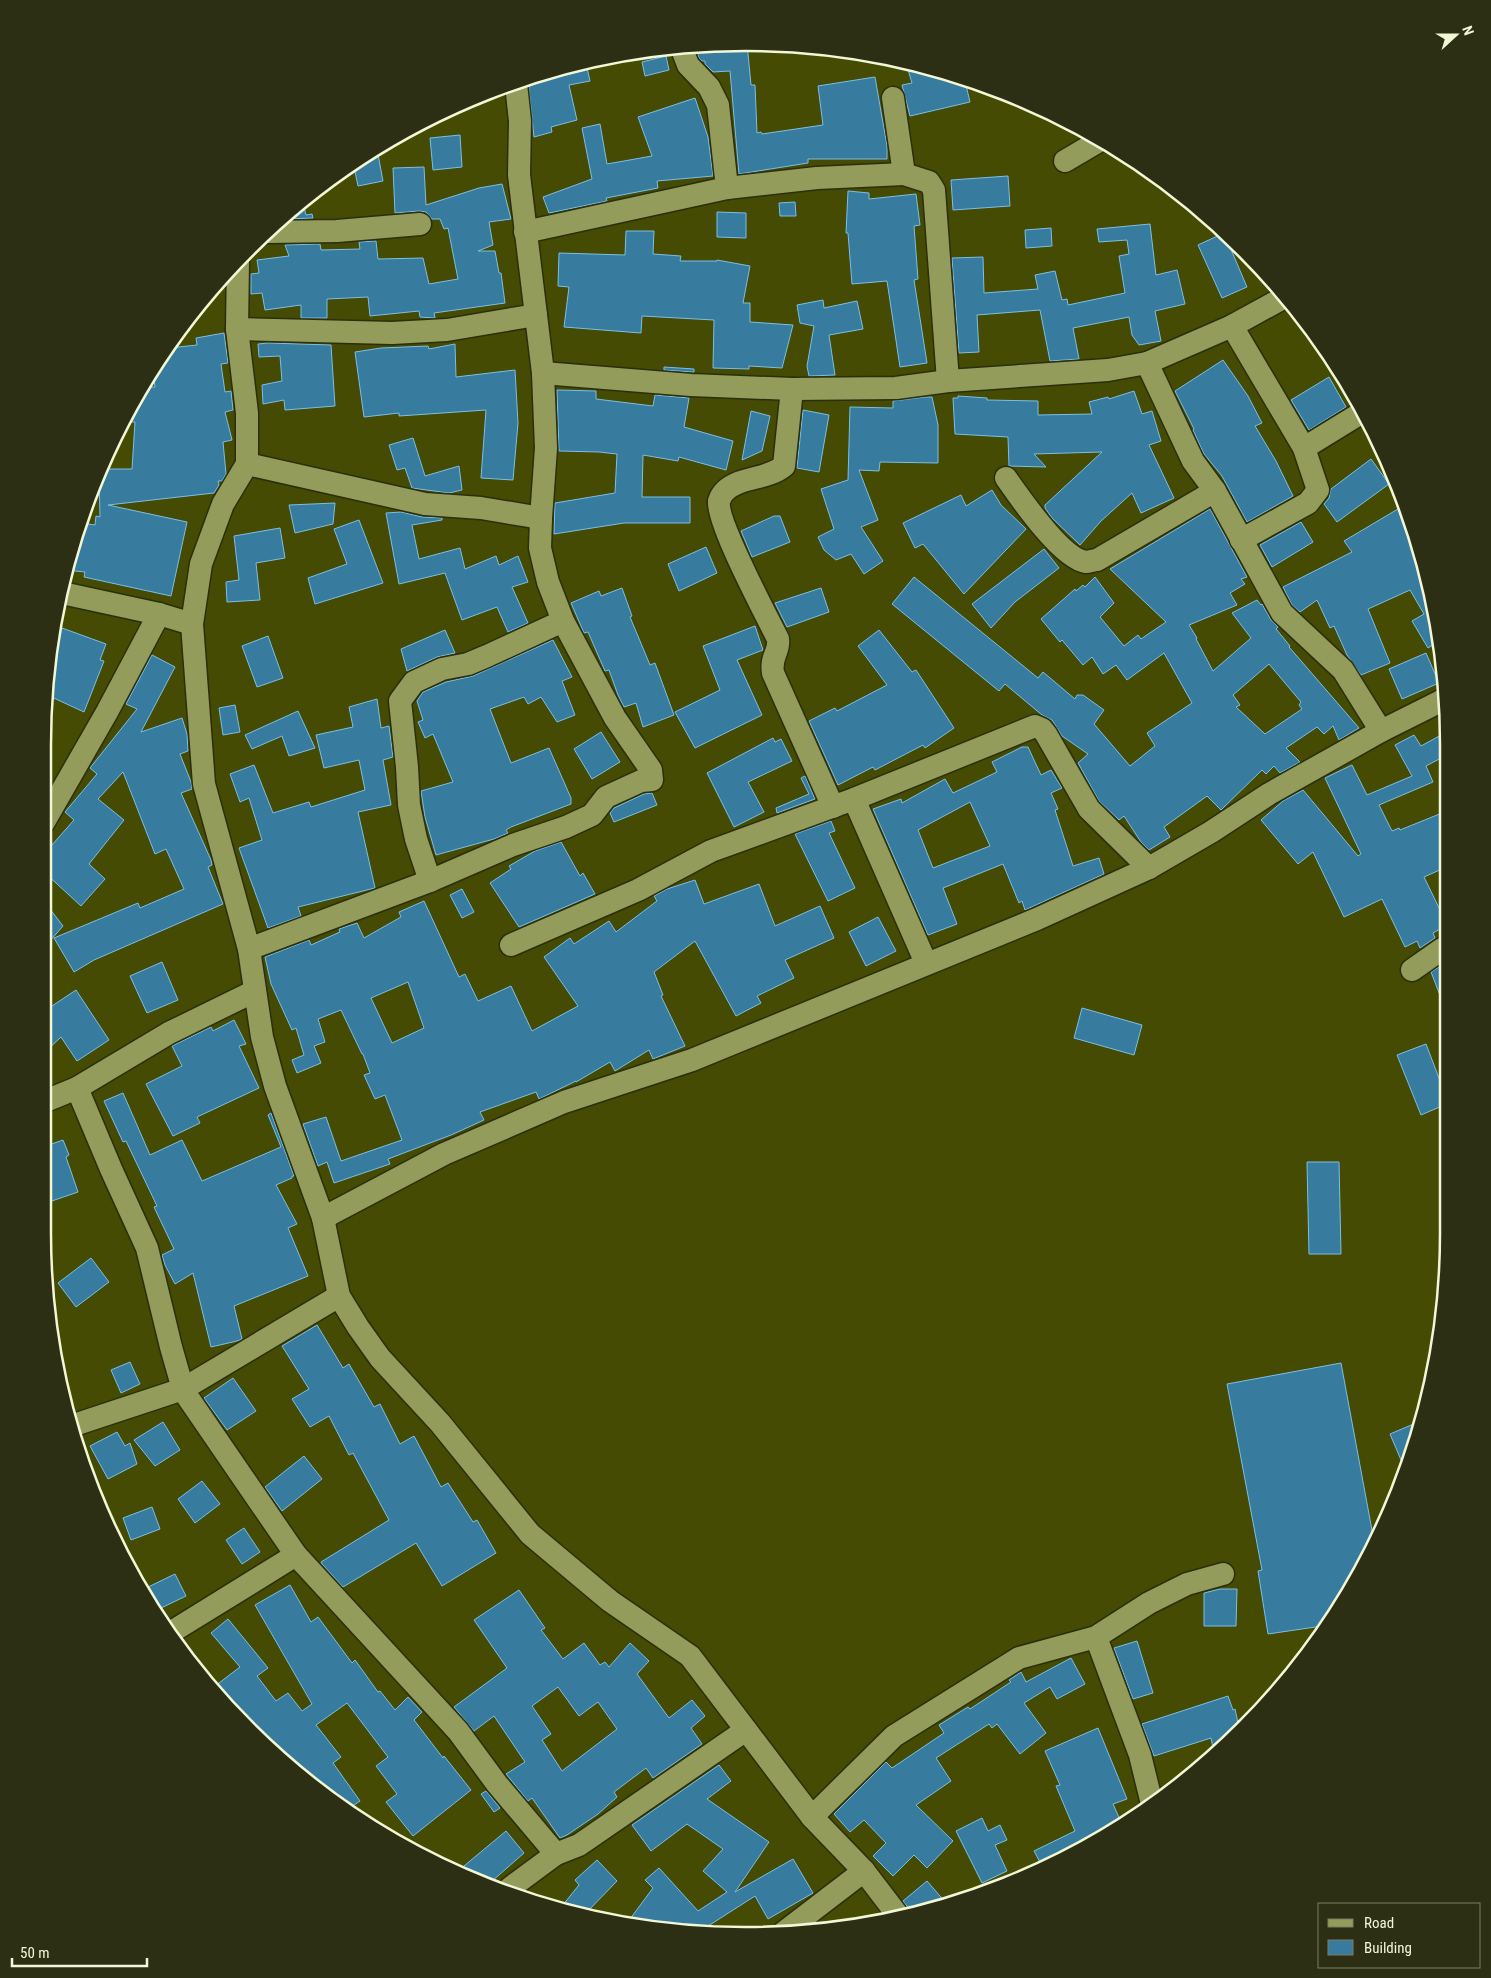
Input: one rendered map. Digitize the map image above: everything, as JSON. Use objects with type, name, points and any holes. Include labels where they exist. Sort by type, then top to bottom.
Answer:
[{"type":"street","points":[[684,54],[688,65],[709,87],[718,105],[727,188]]},
{"type":"street","points":[[249,949],[430,881],[513,845],[575,823],[592,815],[606,797],[641,782],[652,780],[651,770],[615,718],[563,622],[548,582],[540,548],[546,448],[543,373],[519,175],[520,121],[517,90]]},
{"type":"street","points":[[893,98],[904,174]]},
{"type":"street","points":[[1065,161],[1093,144]]},
{"type":"street","points":[[525,232],[727,188],[817,178],[904,174],[929,182],[934,190],[948,381]]},
{"type":"street","points":[[280,232],[338,231],[420,224]]},
{"type":"street","points":[[238,273],[237,329],[247,413],[247,464],[223,504],[201,564],[192,624],[204,784],[249,949],[262,1037],[275,1086],[323,1218],[339,1296],[380,1358],[440,1423],[530,1534],[610,1601],[690,1656],[812,1817],[864,1871],[894,1910]]},
{"type":"street","points":[[543,373],[691,386],[792,389],[896,388],[948,381],[1108,370],[1147,363],[1232,326],[1278,301]]},
{"type":"street","points":[[237,329],[392,333],[447,330],[536,315]]},
{"type":"street","points":[[1232,326],[1304,448],[1317,482],[1318,490],[1308,503],[1241,540]]},
{"type":"street","points":[[1147,363],[1193,461],[1215,491],[1282,613],[1343,670],[1381,731]]},
{"type":"street","points":[[792,389],[784,466],[777,471],[735,484],[723,493],[719,502],[727,536],[778,639],[778,648],[772,661],[773,673],[926,963]]},
{"type":"street","points":[[1304,448],[1356,416]]},
{"type":"street","points":[[247,464],[425,504],[481,508],[541,518]]},
{"type":"street","points":[[1006,478],[1029,511],[1063,548],[1086,562],[1097,560],[1215,491]]},
{"type":"street","points":[[69,594],[159,614],[192,624]]},
{"type":"street","points":[[51,810],[107,712],[159,614]]},
{"type":"street","points":[[430,881],[416,839],[408,806],[407,767],[400,701],[414,682],[442,669],[468,664],[563,622]]},
{"type":"street","points":[[323,1218],[444,1154],[556,1106],[692,1060],[1037,919],[1149,868],[1211,832],[1269,794],[1381,731],[1438,702]]},
{"type":"street","points":[[511,945],[638,890],[711,851],[843,803],[1036,726],[1042,728],[1046,734],[1089,809],[1149,868]]},
{"type":"street","points":[[1412,970],[1440,950]]},
{"type":"street","points":[[51,1099],[77,1088],[169,1033],[255,991]]},
{"type":"street","points":[[77,1088],[111,1169],[148,1248],[170,1347],[183,1389],[296,1555],[458,1730],[497,1784],[556,1854]]},
{"type":"street","points":[[78,1424],[183,1389],[339,1296]]},
{"type":"street","points":[[176,1629],[296,1555]]},
{"type":"street","points":[[812,1817],[894,1736],[1019,1658],[1096,1637],[1149,1603],[1187,1584],[1223,1574]]},
{"type":"street","points":[[1096,1637],[1140,1756],[1150,1796]]},
{"type":"street","points":[[512,1886],[556,1854],[579,1845],[746,1730]]},
{"type":"street","points":[[795,1925],[864,1871]]},
{"type":"building","points":[[748,51],[751,85],[755,85],[757,133],[761,132],[762,134],[823,125],[818,86],[875,77],[887,146],[887,159],[808,159],[808,163],[739,174],[730,71],[713,72],[705,64],[705,61],[699,58],[697,53]]},
{"type":"building","points":[[666,56],[669,70],[645,76],[642,62]]},
{"type":"building","points":[[588,70],[590,81],[569,85],[577,120],[551,127],[552,132],[534,137],[529,86]]},
{"type":"building","points":[[908,71],[966,87],[970,102],[910,116],[902,85],[912,83]]},
{"type":"building","points":[[695,98],[708,137],[713,176],[657,181],[658,188],[606,198],[607,201],[549,213],[543,197],[592,179],[582,128],[600,124],[607,164],[652,156],[638,117]]},
{"type":"building","points":[[460,135],[462,167],[433,170],[430,138]]},
{"type":"building","points":[[378,156],[383,181],[358,186],[355,172]]},
{"type":"building","points":[[424,167],[426,205],[479,188],[502,184],[511,219],[489,222],[493,245],[478,251],[495,251],[499,273],[501,273],[505,303],[434,313],[434,318],[420,317],[419,311],[370,316],[368,297],[327,299],[327,318],[301,318],[301,305],[265,310],[262,293],[251,294],[251,274],[259,273],[257,260],[289,256],[285,245],[320,244],[321,250],[360,249],[359,242],[376,241],[378,259],[423,258],[429,284],[458,279],[448,228],[444,229],[440,219],[432,219],[426,212],[419,211],[395,213],[393,168]]},
{"type":"building","points":[[1008,176],[1010,206],[953,210],[951,180]]},
{"type":"building","points":[[848,191],[869,193],[869,199],[916,194],[920,225],[914,226],[918,279],[914,280],[927,363],[900,367],[887,281],[852,284],[848,233],[846,233]]},
{"type":"building","points":[[795,202],[796,216],[780,216],[779,203]]},
{"type":"building","points":[[305,210],[306,215],[312,214],[313,218],[294,219]]},
{"type":"building","points":[[717,212],[746,213],[746,238],[717,237]]},
{"type":"building","points":[[1150,224],[1156,275],[1177,270],[1185,304],[1155,311],[1161,341],[1139,345],[1132,335],[1129,317],[1073,328],[1079,359],[1050,361],[1040,310],[977,315],[979,352],[959,353],[952,258],[983,257],[984,293],[1038,289],[1035,275],[1055,271],[1062,300],[1067,299],[1068,305],[1125,293],[1119,256],[1129,254],[1127,240],[1099,242],[1097,229]]},
{"type":"building","points":[[1051,228],[1052,246],[1026,248],[1025,230]]},
{"type":"building","points":[[626,231],[654,231],[653,254],[681,256],[680,261],[717,260],[750,266],[743,303],[750,303],[750,322],[793,325],[782,368],[749,366],[749,369],[713,368],[714,320],[642,316],[641,333],[564,327],[569,287],[558,286],[559,253],[625,255]]},
{"type":"building","points":[[1216,237],[1232,251],[1247,287],[1222,298],[1198,245]]},
{"type":"building","points":[[823,300],[824,308],[857,301],[863,329],[829,335],[835,375],[809,376],[807,366],[814,326],[800,323],[797,305]]},
{"type":"building","points":[[224,333],[228,363],[221,364],[225,392],[231,391],[233,410],[225,412],[232,440],[223,442],[226,474],[222,481],[218,481],[219,485],[214,493],[108,505],[187,522],[171,596],[84,577],[85,572],[74,571],[75,566],[87,524],[95,525],[96,516],[100,517],[99,492],[109,469],[132,469],[135,422],[131,422],[144,398],[151,387],[155,387],[154,382],[177,347],[197,345],[196,338]]},
{"type":"building","points":[[258,344],[331,345],[335,406],[285,410],[284,400],[263,404],[262,385],[282,381],[280,356],[259,357]]},
{"type":"building","points":[[455,344],[456,377],[515,370],[518,423],[513,480],[481,478],[486,410],[399,416],[399,413],[364,417],[355,352],[381,348],[428,346],[429,349]]},
{"type":"building","points":[[1223,360],[1248,396],[1262,423],[1255,426],[1276,461],[1293,496],[1247,522],[1222,476],[1204,454],[1175,391]]},
{"type":"building","points":[[664,367],[694,369],[694,372],[664,370]]},
{"type":"building","points":[[1329,377],[1346,407],[1309,430],[1291,400]]},
{"type":"building","points":[[557,390],[596,391],[596,399],[653,406],[655,395],[689,398],[684,427],[733,441],[726,470],[679,457],[678,461],[643,455],[642,497],[690,497],[690,523],[624,523],[554,534],[555,503],[615,493],[617,454],[559,451]]},
{"type":"building","points":[[1134,391],[1142,414],[1152,411],[1161,441],[1149,445],[1174,498],[1141,513],[1132,493],[1101,521],[1080,545],[1052,518],[1045,505],[1102,452],[1034,454],[1046,467],[1009,466],[1008,437],[955,434],[953,398],[958,398],[958,396],[987,398],[987,400],[1038,401],[1038,415],[1092,414],[1089,402],[1108,397],[1109,399]]},
{"type":"building","points":[[932,397],[938,425],[938,463],[880,462],[879,471],[859,470],[878,520],[861,527],[883,561],[864,574],[851,554],[836,560],[824,550],[818,537],[834,529],[821,489],[848,480],[850,407],[893,408],[893,401]]},
{"type":"building","points":[[803,410],[829,415],[819,472],[797,468]]},
{"type":"building","points":[[751,411],[770,416],[762,451],[742,460]]},
{"type":"building","points":[[413,438],[425,476],[459,466],[462,490],[449,493],[412,488],[405,468],[397,470],[389,445]]},
{"type":"building","points":[[1371,459],[1389,484],[1337,522],[1324,504],[1329,498],[1331,489]]},
{"type":"building","points":[[992,490],[1001,505],[1026,529],[964,594],[923,544],[915,548],[903,523],[961,495],[966,506]]},
{"type":"building","points":[[335,503],[333,524],[295,533],[289,505]]},
{"type":"building","points":[[1210,509],[1247,577],[1241,579],[1245,584],[1230,593],[1237,605],[1189,625],[1213,671],[1251,638],[1232,613],[1257,600],[1278,627],[1276,629],[1289,647],[1359,728],[1339,740],[1333,726],[1324,734],[1317,727],[1286,748],[1300,762],[1280,773],[1274,766],[1266,774],[1262,770],[1221,810],[1207,796],[1164,827],[1170,837],[1149,850],[1141,842],[1124,816],[1119,820],[1099,801],[1078,763],[1088,754],[1062,736],[1052,720],[1042,715],[1005,684],[999,691],[892,604],[914,577],[1038,678],[1043,672],[1075,699],[1077,695],[1083,695],[1104,710],[1094,724],[1130,766],[1155,746],[1147,733],[1192,703],[1164,653],[1127,680],[1116,665],[1103,674],[1092,657],[1083,665],[1041,619],[1075,589],[1076,591],[1083,585],[1085,587],[1095,577],[1114,603],[1100,617],[1124,646],[1138,635],[1141,639],[1166,622],[1110,569]],"holes":[[[1269,664],[1301,702],[1299,705],[1302,709],[1265,734],[1236,707],[1240,705],[1233,695]]]},
{"type":"building","points":[[1398,509],[1416,566],[1432,645],[1428,648],[1412,621],[1424,614],[1410,590],[1368,609],[1390,663],[1361,675],[1347,655],[1334,626],[1330,628],[1317,600],[1300,612],[1292,605],[1283,587],[1352,552],[1344,541]]},
{"type":"building","points":[[401,512],[422,517],[442,518],[442,520],[412,525],[419,559],[460,548],[465,569],[496,556],[499,565],[518,556],[528,582],[512,587],[528,623],[508,632],[497,607],[462,620],[445,573],[399,584],[386,513]]},
{"type":"building","points":[[774,516],[780,516],[790,542],[752,557],[741,531]]},
{"type":"building","points":[[359,520],[383,583],[315,604],[308,578],[347,564],[334,529]]},
{"type":"building","points":[[1301,522],[1313,542],[1272,567],[1260,545]]},
{"type":"building","points":[[280,528],[285,558],[256,563],[260,600],[227,602],[226,582],[239,580],[234,536]]},
{"type":"building","points":[[706,547],[717,573],[679,591],[668,564]]},
{"type":"building","points":[[1044,549],[1059,568],[1015,602],[991,628],[972,604]]},
{"type":"building","points":[[622,588],[632,616],[630,617],[650,665],[655,663],[674,715],[643,727],[636,703],[624,707],[609,670],[605,671],[588,632],[584,633],[571,603],[599,591],[601,596]]},
{"type":"building","points":[[821,588],[829,612],[787,627],[775,603]]},
{"type":"building","points":[[755,626],[763,650],[737,660],[762,715],[695,748],[675,712],[720,690],[703,646]]},
{"type":"building","points":[[62,629],[106,644],[100,660],[104,661],[84,712],[53,698]]},
{"type":"building","points":[[445,630],[455,653],[437,657],[407,671],[401,649]]},
{"type":"building","points":[[879,630],[912,672],[916,670],[954,728],[925,748],[923,745],[875,770],[873,767],[838,785],[809,721],[835,708],[837,711],[887,685],[858,646]]},
{"type":"building","points":[[268,636],[283,678],[257,687],[242,646]]},
{"type":"building","points":[[553,640],[572,677],[562,681],[575,715],[557,722],[541,697],[528,704],[524,697],[490,709],[511,763],[549,748],[571,798],[571,804],[511,827],[506,830],[508,833],[494,839],[436,855],[425,817],[421,791],[453,782],[433,734],[425,738],[418,722],[423,720],[417,701],[423,692],[446,682],[473,676]]},
{"type":"building","points":[[1426,653],[1436,676],[1437,684],[1402,699],[1389,669]]},
{"type":"building","points":[[152,655],[175,667],[141,732],[182,718],[187,734],[188,751],[180,754],[192,789],[181,793],[211,860],[212,865],[208,867],[223,904],[94,960],[74,972],[54,938],[138,903],[140,908],[184,889],[166,849],[155,854],[123,772],[98,799],[124,820],[89,864],[105,879],[81,906],[51,878],[51,846],[74,820],[65,812],[97,774],[90,768],[137,709],[126,704]]},
{"type":"building","points":[[377,699],[381,728],[389,726],[393,757],[383,760],[391,805],[358,812],[375,888],[298,907],[301,916],[268,928],[239,848],[262,840],[249,798],[240,802],[230,774],[254,765],[273,813],[309,802],[311,807],[365,790],[359,760],[324,768],[316,735],[353,727],[349,707]]},
{"type":"building","points":[[235,705],[240,732],[223,735],[219,708]]},
{"type":"building","points":[[298,711],[315,748],[289,756],[282,736],[252,749],[245,735]]},
{"type":"building","points":[[601,732],[620,762],[592,779],[574,749]]},
{"type":"building","points":[[1414,735],[1421,746],[1440,736],[1440,759],[1426,766],[1433,782],[1379,805],[1392,831],[1399,828],[1400,830],[1440,814],[1440,870],[1424,877],[1440,910],[1440,929],[1433,933],[1435,938],[1420,948],[1417,941],[1405,947],[1382,899],[1344,917],[1313,852],[1298,864],[1261,820],[1283,801],[1303,790],[1358,856],[1361,854],[1325,778],[1352,765],[1367,795],[1412,776],[1395,745]]},
{"type":"building","points":[[773,738],[775,742],[781,739],[792,761],[748,782],[764,812],[734,827],[707,773]]},
{"type":"building","points":[[1022,747],[1028,747],[1041,775],[1051,770],[1062,788],[1051,793],[1058,809],[1055,810],[1073,866],[1099,858],[1104,874],[1025,910],[1022,901],[1019,903],[1003,864],[943,888],[957,924],[928,935],[873,809],[901,799],[902,803],[945,779],[953,793],[997,772],[992,762]],"holes":[[[970,802],[990,846],[933,868],[918,830]]]},
{"type":"building","points":[[805,776],[815,799],[777,813],[776,808],[809,794],[801,778]]},
{"type":"building","points":[[652,793],[657,805],[614,822],[610,813],[614,808],[644,794]]},
{"type":"building","points":[[831,821],[835,831],[829,833],[855,888],[828,901],[795,834]]},
{"type":"building","points":[[561,842],[580,876],[583,873],[595,894],[519,927],[490,883],[511,869],[509,866],[535,851]]},
{"type":"building","points":[[695,880],[704,904],[759,884],[775,926],[820,906],[834,938],[785,960],[794,978],[757,996],[761,1003],[736,1016],[695,941],[654,972],[663,995],[661,996],[685,1046],[653,1059],[649,1050],[615,1071],[610,1062],[576,1082],[539,1099],[536,1092],[480,1112],[484,1120],[388,1159],[390,1164],[334,1183],[327,1162],[318,1166],[303,1124],[326,1117],[341,1161],[402,1140],[385,1095],[375,1099],[364,1075],[370,1073],[363,1054],[341,1010],[318,1019],[325,1042],[314,1046],[321,1063],[297,1073],[292,1060],[304,1055],[296,1028],[292,1030],[271,984],[265,957],[309,940],[311,945],[340,932],[339,929],[357,923],[364,938],[401,917],[399,912],[424,901],[459,977],[465,974],[478,1001],[511,986],[532,1031],[578,1006],[544,957],[570,938],[574,944],[609,921],[616,932],[657,901],[654,896],[667,889]],"holes":[[[408,982],[424,1028],[392,1043],[371,998]]]},
{"type":"building","points":[[462,889],[474,912],[462,918],[450,895]]},
{"type":"building","points":[[51,910],[63,926],[51,940]]},
{"type":"building","points":[[878,917],[896,951],[866,966],[849,932]]},
{"type":"building","points":[[162,962],[178,1000],[147,1013],[130,976]]},
{"type":"building","points":[[1440,966],[1440,995],[1431,972]]},
{"type":"building","points":[[76,990],[109,1040],[77,1061],[61,1037],[51,1046],[51,1007]]},
{"type":"building","points":[[1082,1008],[1142,1025],[1134,1055],[1074,1038]]},
{"type":"building","points":[[234,1020],[246,1044],[239,1046],[259,1088],[197,1117],[200,1123],[173,1136],[146,1084],[182,1066],[172,1046],[211,1027],[213,1031]]},
{"type":"building","points":[[1426,1044],[1440,1081],[1440,1107],[1421,1115],[1397,1055]]},
{"type":"building","points":[[123,1093],[150,1155],[182,1140],[202,1181],[281,1147],[268,1115],[271,1113],[294,1176],[276,1185],[297,1224],[288,1228],[308,1276],[234,1306],[242,1339],[211,1347],[193,1273],[175,1284],[165,1265],[162,1255],[174,1249],[154,1207],[157,1206],[126,1141],[123,1142],[104,1101]]},
{"type":"building","points":[[63,1140],[69,1155],[66,1157],[78,1192],[51,1201],[51,1144]]},
{"type":"building","points":[[1307,1162],[1339,1162],[1341,1254],[1309,1254]]},
{"type":"building","points":[[91,1258],[109,1282],[76,1307],[58,1283]]},
{"type":"building","points":[[317,1325],[343,1368],[349,1364],[374,1407],[380,1404],[400,1444],[414,1436],[441,1487],[448,1483],[473,1522],[477,1520],[496,1553],[442,1586],[416,1543],[343,1587],[322,1564],[321,1562],[389,1520],[353,1453],[349,1455],[329,1416],[310,1427],[292,1399],[309,1389],[282,1346]]},
{"type":"building","points":[[130,1362],[140,1384],[121,1393],[111,1370]]},
{"type":"building","points":[[1341,1363],[1372,1531],[1347,1580],[1317,1627],[1268,1634],[1258,1571],[1262,1570],[1227,1384]]},
{"type":"building","points":[[233,1378],[256,1411],[227,1430],[204,1398]]},
{"type":"building","points":[[163,1422],[180,1450],[155,1466],[134,1440]]},
{"type":"building","points":[[1412,1425],[1401,1461],[1390,1434]]},
{"type":"building","points":[[117,1432],[125,1446],[130,1443],[137,1464],[108,1479],[90,1446]]},
{"type":"building","points":[[304,1456],[322,1479],[282,1511],[265,1487]]},
{"type":"building","points":[[202,1481],[220,1504],[195,1523],[178,1499]]},
{"type":"building","points":[[152,1507],[160,1529],[131,1540],[123,1518]]},
{"type":"building","points":[[244,1528],[260,1552],[242,1564],[226,1540]]},
{"type":"building","points":[[175,1574],[186,1596],[162,1608],[148,1587]]},
{"type":"building","points":[[290,1585],[311,1622],[318,1617],[352,1663],[355,1660],[378,1692],[380,1691],[395,1710],[408,1697],[422,1712],[414,1720],[443,1758],[444,1756],[471,1790],[413,1836],[386,1802],[397,1794],[376,1766],[388,1757],[347,1703],[316,1725],[341,1757],[333,1763],[360,1801],[354,1805],[288,1754],[255,1723],[218,1683],[240,1667],[211,1633],[228,1619],[268,1668],[257,1676],[276,1701],[288,1693],[302,1711],[312,1704],[255,1605]]},
{"type":"building","points":[[1220,1589],[1237,1589],[1236,1626],[1204,1626],[1204,1593]]},
{"type":"building","points":[[519,1590],[545,1628],[541,1630],[563,1659],[584,1643],[600,1665],[605,1662],[609,1667],[630,1643],[649,1661],[637,1674],[669,1718],[692,1700],[705,1716],[691,1728],[702,1744],[653,1778],[646,1768],[614,1792],[617,1797],[598,1814],[560,1838],[532,1798],[528,1801],[506,1774],[525,1762],[494,1716],[474,1731],[454,1707],[507,1668],[474,1620]],"holes":[[[558,1687],[579,1716],[598,1702],[617,1729],[562,1771],[542,1740],[551,1734],[532,1706]]]},
{"type":"building","points":[[1137,1641],[1153,1693],[1133,1699],[1114,1648]]},
{"type":"building","points":[[1071,1658],[1085,1684],[1057,1699],[1050,1687],[1024,1703],[1046,1733],[1020,1754],[997,1724],[992,1728],[989,1724],[936,1758],[951,1781],[916,1805],[953,1841],[927,1868],[914,1855],[893,1876],[873,1856],[886,1843],[864,1820],[850,1832],[834,1814],[886,1762],[892,1768],[944,1733],[939,1725],[968,1707],[970,1709],[1011,1682],[1009,1680],[1021,1672],[1026,1682]]},
{"type":"building","points":[[1228,1696],[1233,1710],[1235,1709],[1238,1721],[1212,1745],[1211,1738],[1154,1756],[1142,1724]]},
{"type":"building","points":[[1098,1728],[1127,1799],[1113,1804],[1119,1818],[1093,1834],[1039,1861],[1034,1851],[1075,1831],[1056,1786],[1060,1785],[1045,1751]]},
{"type":"building","points":[[719,1765],[731,1781],[707,1799],[769,1842],[735,1892],[793,1859],[813,1893],[768,1919],[755,1896],[709,1925],[655,1921],[632,1917],[653,1888],[645,1880],[659,1868],[698,1911],[727,1892],[703,1871],[723,1849],[687,1824],[651,1851],[632,1825]]},
{"type":"building","points":[[486,1791],[500,1808],[494,1812],[481,1794]]},
{"type":"building","points":[[982,1818],[988,1831],[1000,1825],[1007,1840],[995,1845],[1007,1871],[982,1883],[956,1831]]},
{"type":"building","points":[[506,1831],[524,1853],[494,1879],[463,1866]]},
{"type":"building","points":[[597,1860],[617,1881],[590,1909],[565,1903],[579,1885],[575,1880]]},
{"type":"building","points":[[927,1881],[942,1898],[908,1907],[903,1901]]}]
